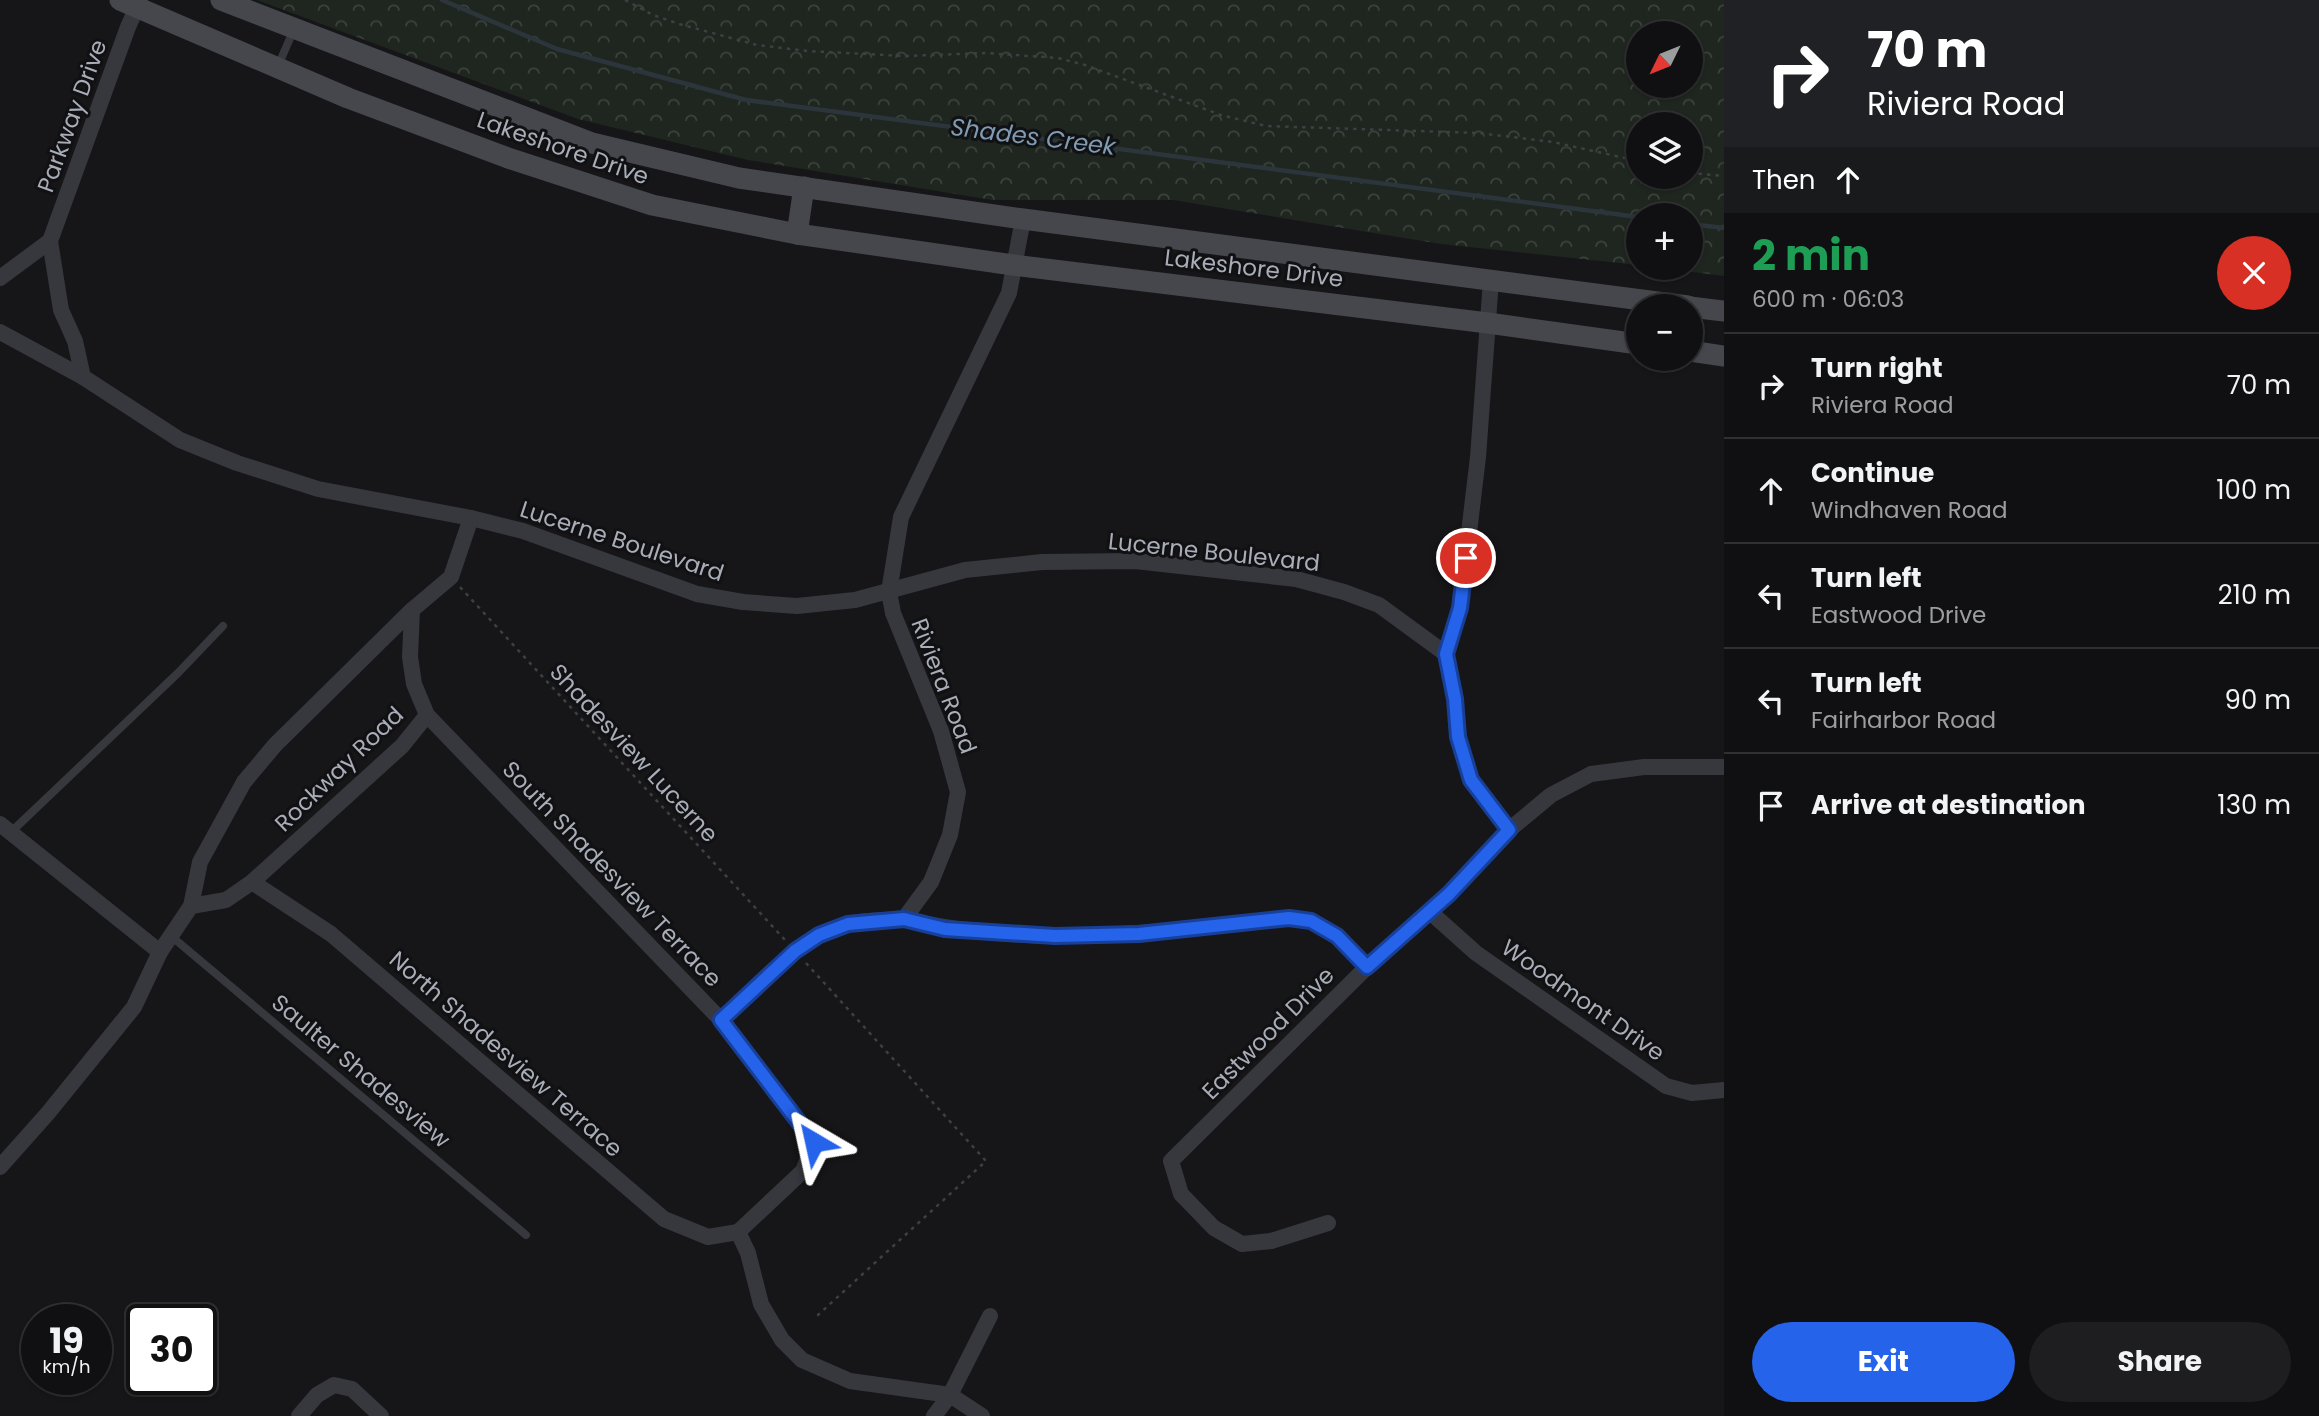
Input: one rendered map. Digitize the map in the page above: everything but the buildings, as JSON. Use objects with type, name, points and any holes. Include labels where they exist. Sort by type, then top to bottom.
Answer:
[{"type":"main road","name":"Lakeshore Drive","points":[[221,0],[592,143],[739,178],[1023,219],[1626,298]]},
{"type":"main road","name":"Lakeshore Drive","points":[[132,2],[277,69],[348,98],[508,158],[652,205],[797,234],[1013,265],[1626,342]]},
{"type":"main road","points":[[797,234],[804,187]]},
{"type":"main road","name":"Lakeshore Drive","points":[[1703,308],[1724,311]]},
{"type":"main road","points":[[1703,353],[1724,356]]},
{"type":"street","name":"Parkway Drive","points":[[50,241],[132,2]]},
{"type":"street","points":[[1013,265],[1023,219]]},
{"type":"street","points":[[0,278],[50,241],[61,310],[75,341],[83,377]]},
{"type":"street","name":"Riviera Road","points":[[904,919],[931,882],[950,835],[958,792],[941,731],[897,623],[889,592],[901,517],[1009,293],[1013,265]]},
{"type":"street","points":[[1492,280],[1478,457],[1460,608],[1446,654],[1455,699],[1458,737],[1471,780],[1509,830]]},
{"type":"street","name":"Lucerne Boulevard","points":[[0,332],[83,377],[180,440],[237,463],[318,489],[471,518],[523,531],[697,594],[743,602],[797,606],[855,600],[965,570],[1042,562],[1135,561],[1283,578],[1344,592],[1379,605],[1446,654]]},
{"type":"street","points":[[0,1167],[134,1007],[160,952],[191,906],[200,862],[244,782],[275,745],[412,610],[451,577],[471,518]]},
{"type":"street","name":"Rockway Road","points":[[191,906],[226,900],[252,882],[402,746],[427,715],[414,684],[410,657],[412,610]]},
{"type":"street","name":"South Shadesview Terrace","points":[[427,715],[721,1020],[814,1142],[803,1171],[738,1232]]},
{"type":"street","name":"Eastwood Drive","points":[[1328,1223],[1271,1241],[1242,1244],[1214,1228],[1181,1194],[1171,1161],[1367,967],[1449,894],[1509,830],[1551,795],[1591,774],[1644,766],[1724,766]]},
{"type":"street","points":[[5,829],[160,952]]},
{"type":"street","name":"North Shadesview Terrace","points":[[252,882],[331,934],[664,1219],[708,1237],[738,1232]]},
{"type":"street","name":"Woodmont Drive","points":[[1429,911],[1476,953],[1667,1086],[1692,1093],[1724,1090]]},
{"type":"street","points":[[721,1020],[795,951],[819,935],[848,924],[904,919],[945,929],[1055,936],[1139,934],[1289,918],[1311,921],[1337,936],[1367,967]]},
{"type":"street","points":[[738,1232],[748,1253],[761,1304],[782,1340],[803,1360],[850,1381],[950,1395],[982,1416]]},
{"type":"street","points":[[934,1416],[950,1395],[990,1316]]},
{"type":"street","points":[[299,1416],[317,1395],[334,1385],[352,1389],[381,1416]]},
{"type":"lane","points":[[277,69],[294,28]]},
{"type":"lane","points":[[5,829],[178,673],[223,626]]},
{"type":"lane","name":"Saulter Shadesview","points":[[171,936],[526,1235]]},
{"type":"path","points":[[625,0],[653,15],[679,24],[757,45],[808,51],[904,56],[986,53],[1058,58],[1085,65],[1221,115],[1266,126],[1478,133],[1553,142],[1626,158]]},
{"type":"path","points":[[1703,174],[1724,176]]},
{"type":"path","name":"Shadesview Lucerne","points":[[451,577],[986,1161],[818,1315],[814,1314]]},
{"type":"green space","points":[[257,0],[1724,0],[1724,276],[1703,273],[1703,203],[1626,203],[1626,264],[1441,244],[1173,200],[992,200],[748,160],[578,119]]},
{"type":"waterway","name":"Shades Creek","points":[[442,0],[557,49],[746,100],[1626,215]]},
{"type":"waterway","name":"Shades Creek","points":[[1703,226],[1724,228]]},
{"type":"route","points":[[814,1142],[721,1020],[795,951],[819,935],[848,924],[904,919],[945,929],[1055,936],[1139,934],[1289,918],[1311,921],[1337,936],[1367,967],[1449,894],[1509,830],[1471,780],[1458,737],[1455,699],[1446,654],[1460,608],[1466,558]]}]
